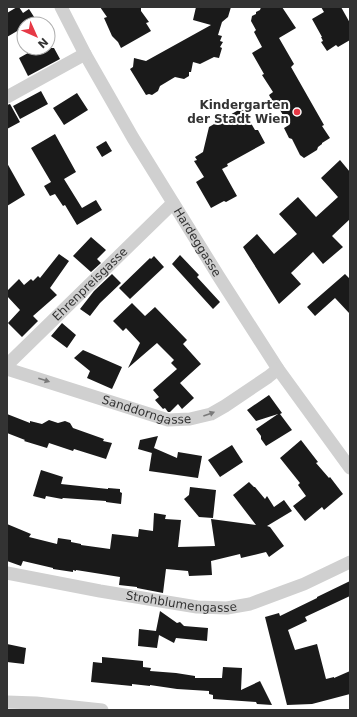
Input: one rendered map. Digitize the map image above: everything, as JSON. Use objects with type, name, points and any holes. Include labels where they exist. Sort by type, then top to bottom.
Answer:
[{"type":"street","name":"Hardeggasse","points":[[61,7],[133,138],[173,203],[278,369],[350,468]]},
{"type":"street","points":[[7,97],[86,54]]},
{"type":"street","name":"Ehrenpreisgasse","points":[[7,365],[173,203]]},
{"type":"street","name":"Sanddorngasse","points":[[7,369],[168,420],[190,419],[211,414],[278,369]]},
{"type":"street","name":"Strohblumengasse","points":[[7,573],[100,591],[197,607],[227,608],[250,604],[297,587],[350,562]]},
{"type":"street","points":[[7,702],[36,703],[102,710]]},
{"type":"building","points":[[19,7],[23,13],[29,9],[33,16],[16,16],[16,32],[7,37],[7,13]]},
{"type":"building","points":[[100,7],[141,7],[141,11],[149,22],[146,23],[151,31],[121,48],[112,36],[104,18],[107,17]]},
{"type":"building","points":[[196,7],[231,7],[228,17],[222,22],[218,35],[222,36],[220,41],[223,42],[220,47],[222,48],[219,58],[214,57],[200,64],[193,62],[189,76],[184,79],[175,77],[160,86],[158,91],[152,95],[146,95],[130,69],[133,67],[134,58],[146,61],[211,25],[193,20]]},
{"type":"building","points":[[261,7],[282,7],[296,28],[279,38],[294,64],[291,67],[324,125],[322,126],[330,138],[322,143],[317,150],[304,158],[300,155],[292,139],[289,138],[284,128],[289,125],[269,95],[273,92],[262,75],[264,74],[252,53],[262,47],[254,32],[256,30],[251,21],[252,16],[260,10]]},
{"type":"building","points":[[321,7],[341,7],[350,23],[350,40],[338,47],[336,45],[327,51],[321,42],[323,41],[322,37],[312,19],[324,12]]},
{"type":"building","points":[[56,52],[60,59],[28,76],[19,58],[23,56],[56,56]]},
{"type":"building","points":[[41,91],[48,104],[20,119],[13,106]]},
{"type":"building","points":[[77,93],[88,110],[64,125],[53,108]]},
{"type":"building","points":[[10,104],[20,122],[7,129],[7,105]]},
{"type":"building","points":[[242,108],[255,130],[258,130],[265,143],[227,164],[228,166],[222,169],[237,196],[211,208],[196,182],[204,177],[194,161],[197,160],[195,157],[203,152],[209,127]]},
{"type":"building","points":[[55,134],[76,172],[64,179],[82,208],[96,200],[102,210],[77,225],[65,205],[63,206],[55,194],[50,196],[44,186],[51,182],[31,148]]},
{"type":"building","points":[[106,141],[112,151],[102,157],[96,147]]},
{"type":"building","points":[[340,160],[350,172],[350,219],[332,236],[343,247],[323,264],[313,252],[291,273],[301,284],[279,304],[243,247],[257,234],[274,254],[297,234],[279,214],[298,197],[316,217],[338,197],[321,178]]},
{"type":"building","points":[[7,163],[25,195],[7,206]]},
{"type":"building","points":[[91,237],[106,250],[97,259],[101,263],[91,272],[73,256]]},
{"type":"building","points":[[59,254],[69,261],[50,288],[57,295],[33,316],[38,321],[22,337],[8,323],[20,310],[7,296],[7,291],[19,279],[24,285],[31,279],[33,281],[38,276],[40,278]]},
{"type":"building","points":[[180,255],[199,275],[197,277],[220,302],[213,309],[172,264]]},
{"type":"building","points":[[154,256],[164,267],[130,299],[119,288],[150,258],[151,259]]},
{"type":"building","points":[[112,274],[121,283],[100,303],[90,316],[80,309],[94,291]]},
{"type":"building","points":[[345,274],[350,279],[350,314],[335,298],[315,316],[307,307]]},
{"type":"building","points":[[132,303],[145,316],[155,307],[187,340],[183,344],[201,364],[180,383],[194,398],[182,409],[178,404],[170,412],[168,412],[155,400],[159,397],[153,390],[177,369],[171,363],[174,360],[157,343],[128,368],[140,343],[126,328],[123,331],[113,321]]},
{"type":"building","points":[[62,323],[76,335],[67,348],[51,336]]},
{"type":"building","points":[[83,350],[122,367],[112,389],[87,378],[90,371],[74,358]]},
{"type":"building","points":[[269,395],[282,413],[280,414],[292,430],[266,446],[256,429],[278,414],[256,421],[247,410]]},
{"type":"building","points":[[7,414],[30,423],[30,421],[42,424],[49,420],[58,423],[65,421],[70,423],[73,428],[104,439],[103,441],[112,443],[106,459],[74,449],[73,451],[49,443],[47,448],[24,441],[25,440],[7,433]]},
{"type":"building","points":[[158,436],[154,448],[177,458],[178,452],[202,456],[198,478],[149,471],[152,453],[138,449],[140,440]]},
{"type":"building","points":[[301,440],[318,462],[316,463],[329,478],[330,477],[343,494],[324,510],[322,507],[305,521],[293,506],[306,496],[298,485],[300,483],[280,458]]},
{"type":"building","points":[[232,445],[243,462],[220,477],[208,460]]},
{"type":"building","points":[[41,470],[63,477],[61,484],[120,489],[120,492],[122,493],[121,504],[106,501],[62,499],[46,496],[45,499],[33,496]]},
{"type":"building","points":[[249,482],[265,499],[267,496],[274,507],[284,500],[292,511],[267,526],[270,527],[284,546],[269,557],[266,552],[241,558],[240,554],[211,561],[212,575],[189,576],[188,571],[166,569],[163,593],[137,587],[119,585],[120,577],[76,570],[73,570],[73,572],[53,569],[23,561],[21,566],[7,561],[7,524],[31,534],[29,537],[57,544],[58,538],[71,540],[71,542],[81,545],[110,549],[112,534],[138,537],[139,529],[153,531],[154,513],[166,515],[165,519],[181,520],[178,547],[215,546],[211,519],[256,525],[233,495]]},
{"type":"building","points":[[190,487],[216,490],[213,518],[199,517],[184,499],[189,495]]},
{"type":"building","points":[[350,581],[350,596],[305,617],[307,621],[288,630],[295,650],[317,644],[326,679],[334,678],[350,671],[350,694],[312,704],[287,705],[265,617],[279,613],[280,616]]},
{"type":"building","points":[[160,611],[177,623],[180,622],[184,626],[208,628],[207,641],[176,638],[174,643],[159,635],[157,648],[138,646],[139,629],[156,631]]},
{"type":"building","points":[[7,644],[26,648],[24,664],[7,662]]},
{"type":"building","points":[[102,657],[143,661],[143,667],[151,668],[150,671],[176,673],[195,676],[195,678],[222,678],[223,667],[242,668],[241,690],[260,681],[272,705],[257,704],[256,702],[213,699],[213,695],[209,694],[209,691],[177,689],[150,685],[132,684],[132,686],[91,682],[93,662],[102,663]]},
{"type":"place","name":"Kindergarten der Stadt Wien","points":[[297,112]]}]
